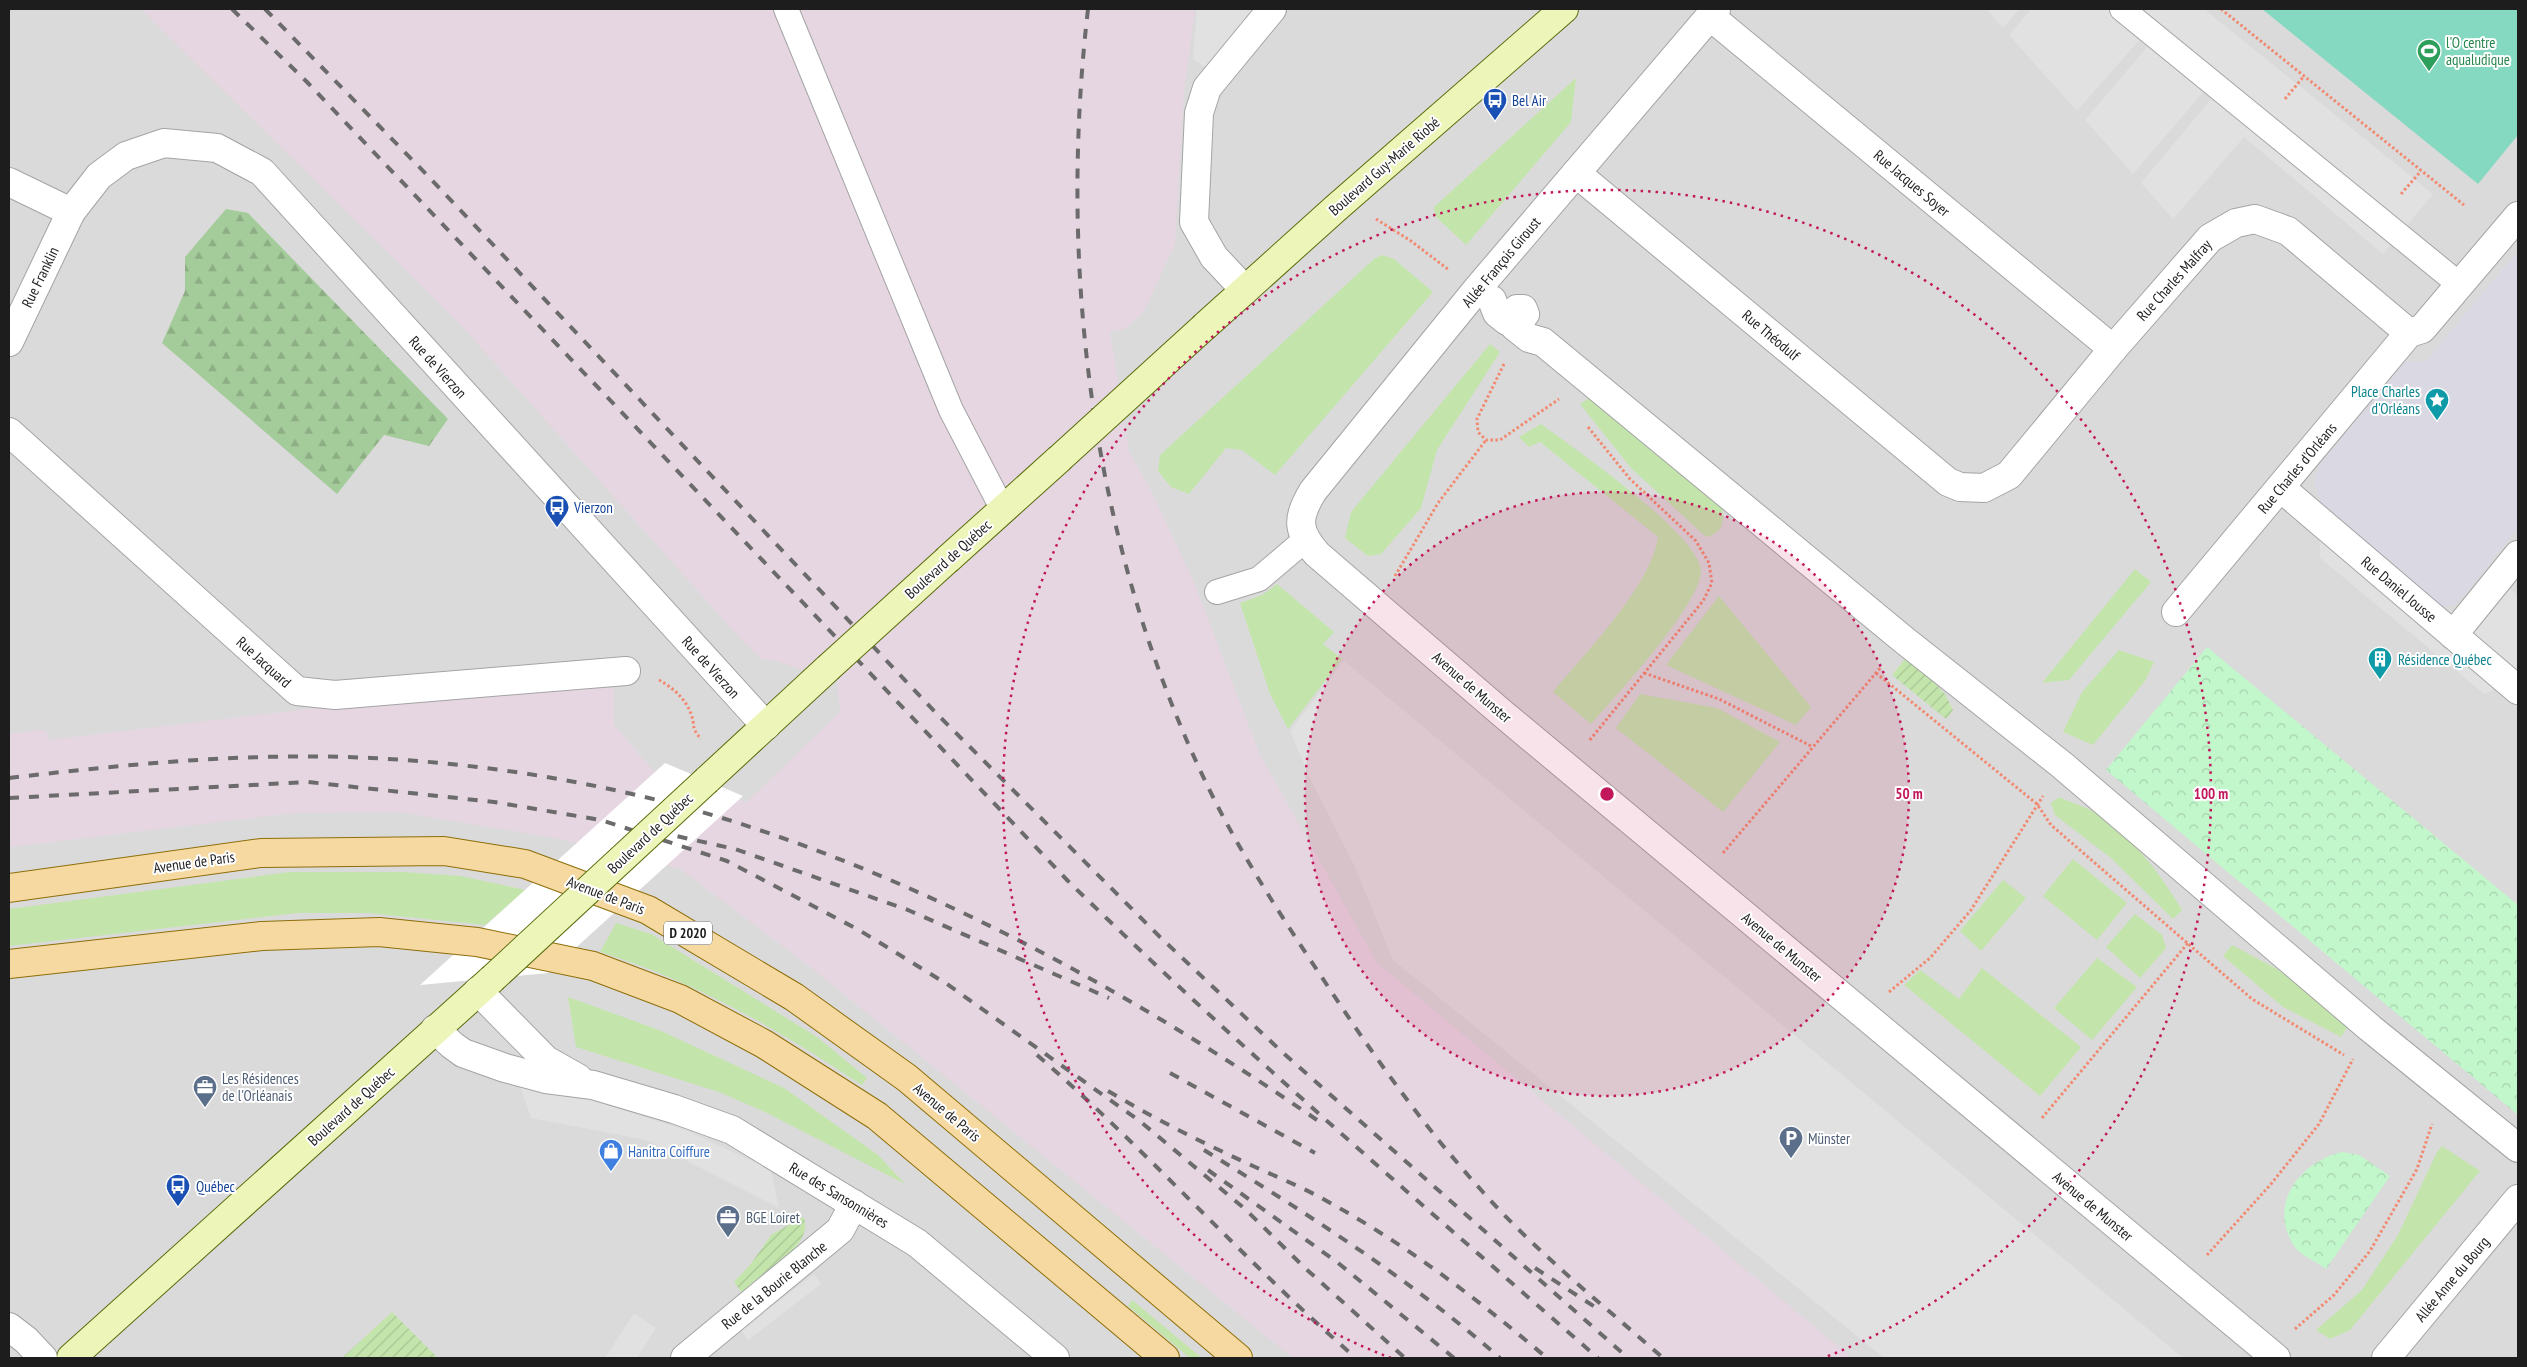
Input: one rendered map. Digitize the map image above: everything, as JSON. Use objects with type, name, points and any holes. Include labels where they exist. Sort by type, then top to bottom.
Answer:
[{"type":"main road","name":"Boulevard Guy-Marie Riobé","points":[[1206,326],[1564,9]]},
{"type":"main road","name":"Boulevard de Québec","points":[[71,1358],[485,985],[828,668],[1206,326]]},
{"type":"main road","name":"Avenue de Paris","points":[[9,888],[261,853],[444,851],[525,864],[648,910],[794,996],[907,1078],[1238,1358]]},
{"type":"main road","points":[[9,964],[262,936],[379,932],[477,942],[593,966],[680,999],[764,1044],[878,1116],[1165,1358]]},
{"type":"street","points":[[1245,290],[1214,257],[1194,222],[1199,112],[1207,88],[1272,9]]},
{"type":"street","name":"Allée François Giroust","points":[[1303,533],[1302,508],[1313,491],[1478,288],[1714,13]]},
{"type":"street","name":"Rue Jacques Soyer","points":[[1714,13],[2113,349]]},
{"type":"street","name":"Rue de Vierzon","points":[[72,212],[98,176],[126,156],[164,143],[217,148],[262,172],[766,726]]},
{"type":"street","name":"Rue Théodulf","points":[[1576,173],[1948,482],[1960,487],[1970,488]]},
{"type":"street","points":[[9,182],[72,212]]},
{"type":"street","name":"Rue Franklin","points":[[9,342],[72,212]]},
{"type":"street","name":"Rue Charles d'Orléans","points":[[2176,612],[2409,334],[2422,329],[2518,216]]},
{"type":"street","name":"Rue Charles Malfray","points":[[1970,488],[1984,488],[2009,475],[2113,349],[2210,238],[2236,223],[2255,219],[2288,231],[2409,334]]},
{"type":"street","points":[[1492,300],[1497,313],[1507,321],[1517,309],[1523,309],[1525,314],[1514,326],[1529,338],[1543,342],[1904,640],[2062,766],[2370,1028],[2518,1148]]},
{"type":"street","name":"Rue Jacquard","points":[[9,432],[297,691],[334,695],[626,671]]},
{"type":"street","name":"Rue Daniel Jousse","points":[[2281,488],[2518,690]]},
{"type":"street","name":"Avenue de Munster","points":[[1303,533],[1317,554],[1518,726],[2276,1358]]},
{"type":"street","points":[[2453,635],[2518,555]]},
{"type":"street","name":"Rue des Sansonnières","points":[[485,985],[546,1060],[592,1086]]},
{"type":"street","name":"Rue des Sansonnières","points":[[436,1029],[452,1046],[478,1059],[546,1079],[592,1086],[674,1109],[732,1130],[917,1243],[1055,1358]]},
{"type":"street","name":"Allée Anne du Bourg","points":[[2386,1358],[2518,1200]]},
{"type":"street","name":"Rue de la Bourie Blanche","points":[[697,1355],[840,1230],[854,1204]]},
{"type":"street","points":[[9,1327],[26,1340],[43,1358]]},
{"type":"lane","points":[[786,9],[951,410],[1003,510]]},
{"type":"lane","points":[[2122,9],[2460,285]]},
{"type":"lane","points":[[1216,592],[1259,578],[1303,533]]},
{"type":"path","points":[[2220,9],[2464,206]]},
{"type":"path","points":[[1371,216],[1411,241],[1450,271]]},
{"type":"path","points":[[1529,338],[1502,366],[1477,419],[1478,432],[1486,440],[1500,440],[1556,402],[1580,372]]},
{"type":"path","points":[[1556,402],[1562,406]]},
{"type":"path","points":[[1584,746],[1703,601],[1712,583],[1709,563],[1696,541],[1630,478],[1585,424]]},
{"type":"path","points":[[1393,578],[1438,503],[1486,440]]},
{"type":"path","points":[[1718,858],[1904,640]]},
{"type":"path","points":[[626,671],[660,680],[674,690],[692,715],[693,730],[701,740]]},
{"type":"path","points":[[1876,673],[2037,804],[2051,825],[2252,999],[2353,1060]]},
{"type":"path","points":[[1644,674],[1719,699],[1813,747]]},
{"type":"path","points":[[1886,994],[1930,958],[1971,910],[2062,766]]},
{"type":"path","points":[[2037,1124],[2188,943]]},
{"type":"path","points":[[2201,1262],[2271,1184],[2319,1124],[2370,1028]]},
{"type":"path","points":[[2288,1334],[2334,1295],[2370,1251],[2417,1169],[2433,1121],[2454,1097]]},
{"type":"shaded area","points":[[9,9],[2518,9],[2518,1358],[9,1358]]},
{"type":"shaded area","points":[[141,9],[1195,9],[1184,91],[1175,244],[1144,311],[1125,329],[1110,332],[1129,452],[1151,491],[1193,580],[1260,755],[1377,963],[1852,1358],[1293,1358],[809,966],[679,868],[555,838],[400,812],[294,813],[9,847],[9,734],[44,730],[50,736],[48,740],[501,686],[613,683],[614,725],[661,780],[747,802],[840,712],[836,670],[815,674],[773,660],[761,659],[738,636],[459,323]]},
{"type":"shaded area","points":[[1197,9],[1258,9],[1209,70],[1193,59]]},
{"type":"shaded area","points":[[1986,9],[2020,9],[2003,28]]},
{"type":"shaded area","points":[[2031,9],[2204,9],[2433,194],[2383,254],[2244,137],[2173,219],[2141,183],[2213,97],[2205,90],[2133,174],[2085,120],[2148,46],[2140,39],[2077,111],[2009,35]]},
{"type":"shaded area","name":"Place Charles d'Orléans","points":[[2518,251],[2518,528],[2463,597],[2454,605],[2442,607],[2323,509],[2314,482],[2319,465],[2405,362],[2425,362]]},
{"type":"shaded area","points":[[2320,539],[2459,652],[2509,588],[2518,595],[2518,704],[2498,688],[2484,694],[2320,558]]},
{"type":"shaded area","name":"Münster","points":[[1344,661],[2183,1358],[1884,1358],[1393,960],[1355,867],[1311,780],[1290,731]]},
{"type":"shaded area","points":[[519,1082],[576,1095],[688,1131],[771,1170],[779,1208],[646,1140],[531,1118]]},
{"type":"shaded area","points":[[814,1274],[821,1284],[748,1340],[741,1330]]},
{"type":"shaded area","points":[[634,1313],[656,1328],[637,1358],[605,1358]]},
{"type":"green space","name":"l'O centre aqualudique","points":[[2262,9],[2518,9],[2518,135],[2478,184]]},
{"type":"green space","points":[[1576,78],[1571,122],[1466,245],[1435,216],[1434,207]]},
{"type":"green space","points":[[226,209],[248,213],[448,419],[429,446],[384,435],[337,494],[162,343],[185,291],[185,257]]},
{"type":"green space","points":[[1382,255],[1394,259],[1433,292],[1275,475],[1242,450],[1226,448],[1189,494],[1171,487],[1158,471],[1160,455],[1374,259]]},
{"type":"green space","points":[[1490,344],[1500,352],[1437,450],[1421,508],[1381,554],[1368,556],[1345,538],[1351,512]]},
{"type":"green space","points":[[1589,398],[1721,501],[1723,519],[1717,532],[1706,537],[1631,468],[1580,404]]},
{"type":"green space","points":[[1541,424],[1605,471],[1658,515],[1680,536],[1695,555],[1701,571],[1697,586],[1672,627],[1636,673],[1591,724],[1553,692],[1598,639],[1630,597],[1653,556],[1658,537],[1540,442],[1529,447],[1519,437]]},
{"type":"green space","points":[[2135,569],[2151,582],[2069,680],[2042,683]]},
{"type":"green space","points":[[1277,584],[1334,632],[1323,644],[1342,659],[1288,729],[1270,694],[1240,603],[1262,595]]},
{"type":"green space","points":[[1719,596],[1811,707],[1796,725],[1666,665]]},
{"type":"green space","points":[[2207,647],[2518,905],[2518,1115],[2106,770]]},
{"type":"green space","points":[[2119,650],[2154,662],[2145,681],[2093,745],[2063,732],[2082,692]]},
{"type":"green space","points":[[1908,655],[1945,694],[1953,710],[1946,719],[1892,675]]},
{"type":"green space","points":[[1640,694],[1717,708],[1780,742],[1723,812],[1616,728]]},
{"type":"green space","points":[[2059,797],[2096,813],[2125,836],[2156,871],[2182,910],[2173,919],[2111,858],[2055,815],[2051,803]]},
{"type":"green space","points":[[2073,859],[2127,903],[2097,940],[2043,896]]},
{"type":"green space","points":[[290,872],[403,872],[460,876],[526,890],[485,925],[368,913],[298,913],[9,946],[9,909]]},
{"type":"green space","points":[[2003,880],[2026,898],[1981,951],[1960,931]]},
{"type":"green space","points":[[2135,914],[2162,935],[2166,948],[2140,978],[2106,947]]},
{"type":"green space","points":[[616,923],[651,934],[817,1037],[867,1078],[862,1085],[768,1026],[703,992],[669,977],[600,952]]},
{"type":"green space","points":[[2232,945],[2277,969],[2349,1024],[2341,1037],[2283,1007],[2223,956]]},
{"type":"green space","points":[[2097,958],[2137,987],[2092,1040],[2054,1008]]},
{"type":"green space","points":[[1982,968],[2081,1047],[2040,1096],[1904,985],[1920,970],[1959,999]]},
{"type":"green space","points":[[568,997],[659,1030],[784,1088],[878,1155],[905,1184],[765,1112],[719,1092],[576,1047]]},
{"type":"green space","points":[[2442,1146],[2480,1171],[2350,1330],[2330,1339],[2316,1330],[2362,1290],[2398,1235],[2437,1152]]},
{"type":"green space","points":[[2342,1152],[2359,1155],[2390,1176],[2326,1269],[2294,1246],[2287,1230],[2284,1215],[2286,1200],[2292,1187],[2301,1175],[2327,1157]]},
{"type":"green space","points":[[804,1217],[805,1229],[796,1247],[769,1273],[742,1293],[734,1282],[750,1265],[772,1234]]},
{"type":"green space","points":[[1132,1300],[1202,1358],[1190,1358],[1128,1306]]},
{"type":"green space","points":[[392,1312],[437,1357],[342,1358]]},
{"type":"pier","points":[[665,763],[743,796],[548,973],[420,985]]},
{"type":"railway","points":[[232,9],[307,82],[1068,881],[1263,1064],[1598,1358]]},
{"type":"railway","points":[[265,9],[428,176],[937,714],[1160,937],[1281,1051],[1628,1358]]},
{"type":"railway","points":[[1088,9],[1080,109],[1078,210],[1082,311],[1094,412],[1113,511],[1138,609],[1172,705],[1213,797],[1252,868],[1343,1009],[1400,1090],[1440,1142],[1503,1214],[1570,1278],[1663,1358]]},
{"type":"railway","points":[[9,778],[189,760],[280,757],[371,758],[463,765],[509,771],[555,778],[646,797],[735,822],[812,849],[888,879],[963,913],[1109,989],[1180,1031],[1317,1120]]},
{"type":"railway","points":[[9,798],[308,782],[494,802],[601,820],[727,861],[859,930],[947,984],[1141,1122],[1245,1209],[1305,1268],[1405,1358]]},
{"type":"railway","points":[[658,832],[735,849],[908,910],[1109,998]]},
{"type":"railway","points":[[1037,1055],[1118,1129],[1275,1284],[1356,1358]]},
{"type":"railway","points":[[1170,1073],[1315,1153]]},
{"type":"railway","points":[[1108,1091],[1179,1130],[1307,1191],[1355,1217],[1440,1273],[1547,1358]]},
{"type":"railway","points":[[1204,1150],[1281,1198],[1394,1274],[1466,1329],[1500,1358]]},
{"type":"railway","points":[[1208,1170],[1337,1262],[1454,1358]]},
{"type":"railway","points":[[1535,1268],[1598,1309]]},
{"type":"place","name":"l'O centre aqualudique","points":[[2429,72]]},
{"type":"place","name":"Bel Air","points":[[1495,121]]},
{"type":"place","name":"Place Charles d'Orléans","points":[[2437,421]]},
{"type":"place","name":"Vierzon","points":[[557,528]]},
{"type":"place","name":"Résidence Québec","points":[[2380,680]]},
{"type":"place","name":"Les Résidences de l'Orléanais","points":[[205,1108]]},
{"type":"place","name":"Münster","points":[[1791,1159]]},
{"type":"place","name":"Hanitra Coiffure","points":[[611,1172]]},
{"type":"place","name":"Québec","points":[[178,1207]]},
{"type":"place","name":"BGE Loiret","points":[[728,1238]]}]
